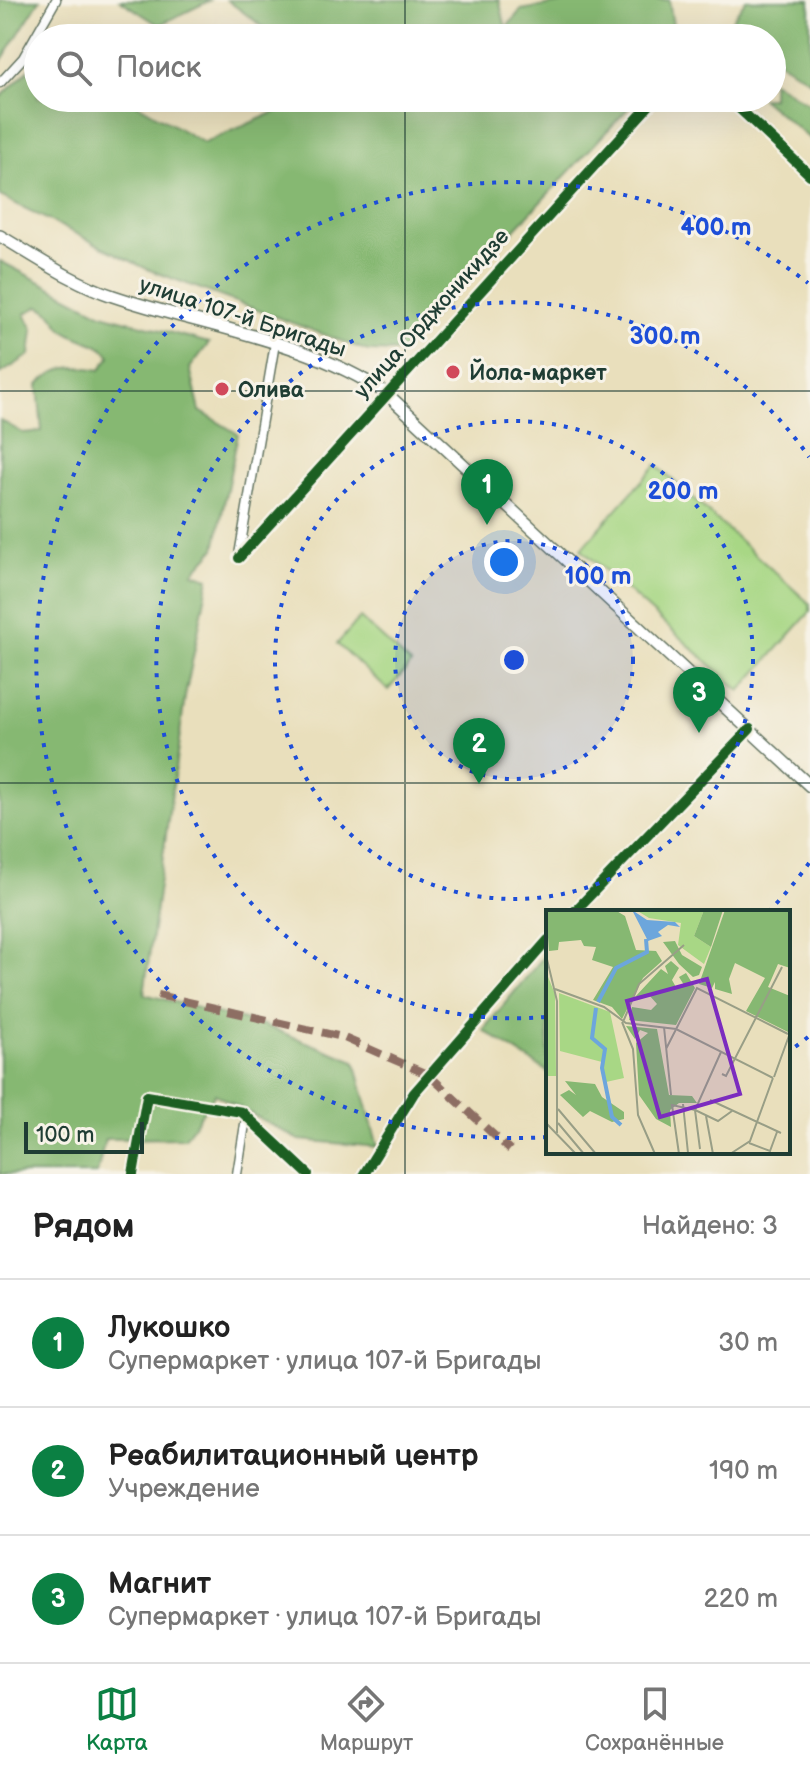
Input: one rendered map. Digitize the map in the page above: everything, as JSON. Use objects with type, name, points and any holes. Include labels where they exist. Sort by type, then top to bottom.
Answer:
[{"type":"main road","name":"улица 107-й Бригады","points":[[0,236],[111,295],[275,343],[338,365],[387,394],[810,786]]},
{"type":"street","points":[[42,24],[56,0]]},
{"type":"street","points":[[0,83],[24,56]]},
{"type":"street","name":"улица Орджоникидзе","points":[[275,343],[239,558],[643,112]]},
{"type":"street","points":[[743,112],[810,175]]},
{"type":"street","points":[[576,910],[750,729]]},
{"type":"street","points":[[364,1174],[414,1093],[546,942]]},
{"type":"street","points":[[133,1174],[147,1096],[242,1112],[308,1174]]},
{"type":"street","points":[[237,1174],[246,1118]]},
{"type":"green space","points":[[0,0],[40,0],[24,24],[0,63]]},
{"type":"green space","points":[[120,0],[211,0],[161,24]]},
{"type":"green space","points":[[227,0],[499,0],[505,24],[259,24]]},
{"type":"green space","points":[[582,0],[669,0],[673,24],[509,24],[521,10]]},
{"type":"green space","points":[[746,0],[810,0],[810,81],[786,66],[786,24],[729,24]]},
{"type":"green space","points":[[24,74],[24,112],[151,112],[204,143],[275,112],[625,112],[400,352],[368,351],[147,269],[0,196],[0,98]]},
{"type":"green space","points":[[786,90],[810,105],[810,139],[778,112],[786,112]]},
{"type":"green space","points":[[0,261],[102,314],[209,343],[190,368],[200,411],[238,434],[215,549],[193,573],[209,578],[185,697],[144,994],[263,1025],[355,1061],[378,1147],[299,1140],[215,1094],[185,1138],[105,1139],[97,1174],[0,1174],[0,420],[23,433],[42,431],[38,385],[66,368],[100,370],[110,356],[100,347],[63,329],[51,313],[39,306],[25,314],[33,329],[30,355],[0,374]]},
{"type":"green space","points":[[656,465],[810,604],[810,612],[740,691],[581,549]]},
{"type":"green space","points":[[360,618],[411,664],[388,690],[337,644]]},
{"type":"green space","points":[[546,953],[546,1071],[483,1030]]},
{"type":"marked path","points":[[158,995],[342,1037],[429,1075],[510,1150]]},
{"type":"cycle path","points":[[239,558],[643,112]]},
{"type":"cycle path","points":[[743,112],[810,175]]},
{"type":"cycle path","points":[[576,910],[750,729]]},
{"type":"cycle path","points":[[364,1174],[414,1093],[546,942]]},
{"type":"cycle path","points":[[133,1174],[147,1096],[242,1112],[308,1174]]},
{"type":"place","name":"Йола-маркет","points":[[453,372]]},
{"type":"place","name":"Олива","points":[[222,389]]},
{"type":"place","name":"Лукошко","points":[[487,525]]},
{"type":"place","name":"Магнит","points":[[699,733]]},
{"type":"place","name":"Реабилитационный центр","points":[[479,784]]}]
